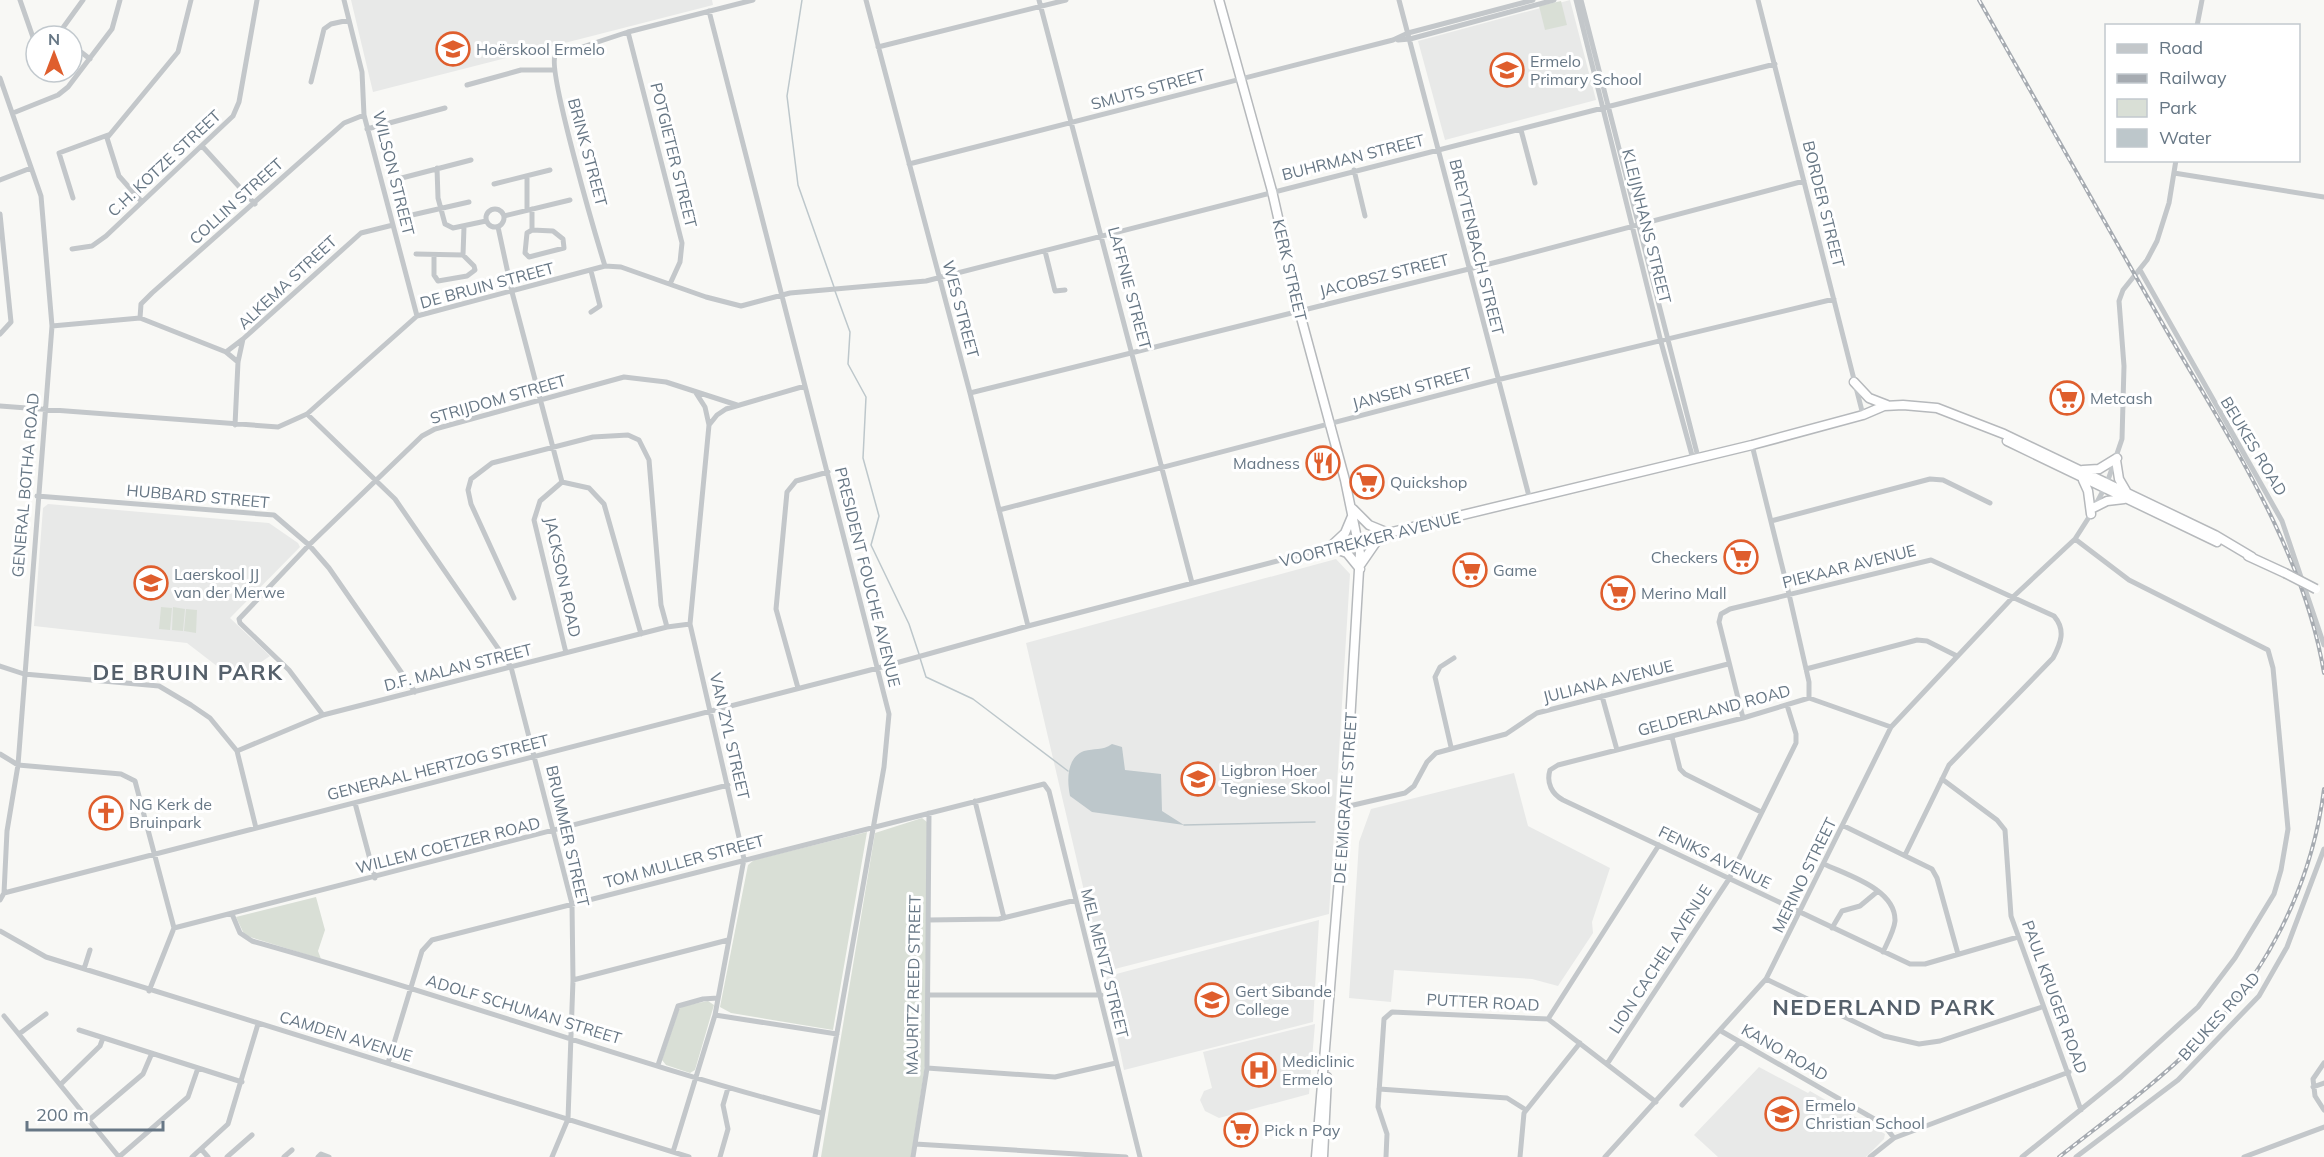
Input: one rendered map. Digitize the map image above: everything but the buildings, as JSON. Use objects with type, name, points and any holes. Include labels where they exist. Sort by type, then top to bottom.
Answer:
[{"type":"highway","name":"KERK STREET","points":[[1219,0],[1272,191],[1299,310],[1331,424],[1359,540]]},
{"type":"highway","points":[[1854,382],[1869,398],[1888,406],[1937,408],[1992,430],[2105,486],[2231,544],[2320,591]]},
{"type":"highway","name":"VOORTREKKER AVENUE","points":[[1359,540],[1752,445],[1888,406]]},
{"type":"highway","points":[[2081,474],[2099,469],[2116,459],[2119,479],[2126,496]]},
{"type":"highway","points":[[2081,474],[2088,490],[2092,511],[2107,501],[2126,496]]},
{"type":"highway","points":[[1352,509],[1369,525],[1385,534],[1360,567],[1347,553],[1330,547],[1345,533],[1352,509]]},
{"type":"highway","name":"DE EMIGRATIE STREET","points":[[1323,1157],[1326,1056],[1345,807],[1360,567],[1359,540]]},
{"type":"highway","name":"DE EMIGRATIE STREET","points":[[1316,1157],[1320,1090],[1326,1056]]},
{"type":"street","points":[[20,0],[28,24]]},
{"type":"street","points":[[67,24],[83,0]]},
{"type":"street","points":[[13,112],[58,95],[90,59],[115,24],[120,0]]},
{"type":"street","points":[[73,198],[59,153],[89,140],[108,135],[127,118],[178,52],[191,0]]},
{"type":"street","name":"C.H. KOTZE STREET","points":[[72,249],[97,243],[231,119],[238,107],[257,0]]},
{"type":"street","name":"WILSON STREET","points":[[344,0],[362,72],[367,129],[417,316]]},
{"type":"street","points":[[467,85],[520,70],[554,70],[555,56],[567,50],[753,0]]},
{"type":"street","name":"WES STREET","points":[[866,0],[970,393],[1028,626]]},
{"type":"street","points":[[878,47],[1040,3],[1066,0]]},
{"type":"street","name":"BREYTENBACH STREET","points":[[1399,0],[1530,500]]},
{"type":"street","name":"SMUTS STREET","points":[[1409,36],[1533,0]]},
{"type":"street","name":"SMUTS STREET","points":[[909,164],[1554,0]]},
{"type":"street","name":"KLEIJNHANS STREET","points":[[1576,0],[1607,108]]},
{"type":"street","name":"KLEIJNHANS STREET","points":[[1581,0],[1664,342],[1696,458]]},
{"type":"street","name":"BORDER STREET","points":[[1758,0],[1863,415]]},
{"type":"street","points":[[2197,24],[2202,0]]},
{"type":"street","name":"LAFFNIE STREET","points":[[1040,3],[1133,351],[1192,584]]},
{"type":"street","name":"PRESIDENT FOUCHE AVENUE","points":[[709,11],[878,668],[889,724],[815,1157]]},
{"type":"street","points":[[311,82],[324,29],[331,24],[349,20]]},
{"type":"street","name":"POTGIETER STREET","points":[[628,32],[682,243],[682,256],[670,284]]},
{"type":"street","points":[[84,54],[90,59]]},
{"type":"street","name":"BUHRMAN STREET","points":[[938,277],[1775,64]]},
{"type":"street","name":"BRINK STREET","points":[[554,70],[605,266]]},
{"type":"street","name":"GENERAL BOTHA ROAD","points":[[0,78],[13,112],[44,214],[52,326],[37,496],[18,765],[8,831],[4,893],[0,900]]},
{"type":"street","points":[[367,129],[445,108]]},
{"type":"street","name":"COLLIN STREET","points":[[140,318],[143,301],[344,123],[364,115]]},
{"type":"street","points":[[1521,130],[1534,183]]},
{"type":"street","points":[[108,135],[108,146],[116,170],[142,202]]},
{"type":"street","points":[[202,146],[255,204]]},
{"type":"street","points":[[394,180],[471,160]]},
{"type":"street","name":"MERINO STREET","points":[[1605,1157],[1766,979],[1844,826],[1891,727],[2014,596],[2075,539],[2092,511],[2105,486],[2122,439],[2124,366],[2118,306],[2123,290],[2140,270],[2157,241],[2176,162]]},
{"type":"street","points":[[0,180],[31,168]]},
{"type":"street","points":[[437,168],[440,209],[449,228],[486,221]]},
{"type":"street","points":[[495,184],[550,170]]},
{"type":"street","points":[[1354,170],[1365,216]]},
{"type":"street","points":[[2174,173],[2324,198]]},
{"type":"street","points":[[527,176],[532,230]]},
{"type":"street","name":"JACOBSZ STREET","points":[[970,393],[1468,269],[1804,181]]},
{"type":"street","points":[[504,216],[570,200]]},
{"type":"street","points":[[412,215],[469,202]]},
{"type":"street","points":[[493,209],[499,210],[504,216],[503,224],[498,227],[489,226],[486,221],[486,214],[493,209]]},
{"type":"street","points":[[0,214],[8,281],[10,326],[0,334]]},
{"type":"street","name":"ALKEMA STREET","points":[[235,425],[238,362],[243,339],[361,233],[393,225]]},
{"type":"street","points":[[434,255],[434,276],[442,281],[473,272],[474,266],[464,255],[464,226]]},
{"type":"street","points":[[498,227],[512,292],[562,482],[589,488],[604,504],[641,634]]},
{"type":"street","points":[[532,230],[555,232],[563,238],[564,248],[529,257],[525,253],[526,236],[532,230]]},
{"type":"street","points":[[1045,251],[1055,291],[1065,290]]},
{"type":"street","points":[[416,255],[464,255]]},
{"type":"street","points":[[605,266],[621,267],[725,304],[741,306],[783,295],[926,281],[938,277]]},
{"type":"street","name":"DE BRUIN STREET","points":[[0,406],[278,427],[307,414],[417,316],[605,266]]},
{"type":"street","name":"BEUKES ROAD","points":[[2140,270],[2219,414],[2278,513],[2324,645]]},
{"type":"street","points":[[591,271],[600,306],[591,312]]},
{"type":"street","points":[[0,282],[8,281]]},
{"type":"street","name":"JANSEN STREET","points":[[999,510],[1497,380],[1664,342],[1834,299]]},
{"type":"street","points":[[52,326],[140,318],[226,352],[238,362]]},
{"type":"street","points":[[226,352],[243,339]]},
{"type":"street","name":"STRIJDOM STREET","points":[[323,715],[289,670],[239,621],[241,615],[374,480],[428,432],[624,377],[652,378],[737,405]]},
{"type":"street","points":[[709,425],[721,412],[737,405],[805,386]]},
{"type":"street","points":[[695,392],[705,407],[709,425]]},
{"type":"street","name":"BRUMMER STREET","points":[[307,414],[402,508],[511,667],[572,904],[572,1037],[568,1119],[552,1157]]},
{"type":"street","name":"VAN ZYL STREET","points":[[673,1152],[715,1015],[744,859],[690,624],[709,425]]},
{"type":"street","points":[[514,598],[475,513],[468,486],[477,472],[492,463],[553,448],[608,435],[628,435],[639,440],[649,460],[660,601],[667,627]]},
{"type":"street","points":[[1752,445],[1806,669],[1809,698]]},
{"type":"street","points":[[798,688],[776,609],[788,492],[795,481],[828,472]]},
{"type":"street","points":[[1772,521],[1930,479],[1943,480],[1990,503]]},
{"type":"street","name":"JACKSON ROAD","points":[[562,482],[540,501],[534,520],[566,653]]},
{"type":"street","name":"HUBBARD STREET","points":[[37,496],[270,514],[309,545],[329,568],[415,692]]},
{"type":"street","points":[[2022,1157],[2081,1110],[2181,1024],[2216,987],[2274,894],[2282,870],[2288,829],[2272,660],[2268,650],[2129,580],[2075,539]]},
{"type":"street","name":"VOORTREKKER AVENUE","points":[[878,668],[1028,626],[1359,540]]},
{"type":"street","name":"PIEKAAR AVENUE","points":[[1728,664],[1719,622],[1721,614],[1730,609],[1931,560],[2054,616],[2062,632],[2061,644],[2053,658],[1963,749],[1949,765],[1942,779]]},
{"type":"street","name":"D.F. MALAN STREET","points":[[237,751],[323,715],[667,627],[690,624]]},
{"type":"street","points":[[1806,669],[1917,640],[1927,641],[1957,656]]},
{"type":"street","points":[[1450,747],[1435,677],[1440,667],[1454,658]]},
{"type":"street","points":[[1728,664],[1743,718]]},
{"type":"street","name":"JULIANA AVENUE","points":[[1345,807],[1405,793],[1414,786],[1430,758],[1450,747],[1506,734],[1543,711],[1728,664]]},
{"type":"street","points":[[0,666],[24,674],[159,686],[210,718],[237,751],[256,828]]},
{"type":"street","name":"GENERAAL HERTZOG STREET","points":[[4,893],[878,668]]},
{"type":"street","points":[[1602,696],[1617,750]]},
{"type":"street","name":"GELDERLAND ROAD","points":[[1548,777],[1550,770],[1555,766],[1743,718],[1809,698],[1891,727]]},
{"type":"street","name":"LION CACHEL AVENUE","points":[[1607,1064],[1729,879],[1797,740],[1787,705]]},
{"type":"street","points":[[1672,737],[1680,769],[1684,774],[1761,812]]},
{"type":"street","points":[[0,754],[18,765],[114,774],[132,778],[137,786],[174,928],[150,991]]},
{"type":"street","name":"FENIKS AVENUE","points":[[1548,777],[1551,790],[1560,799],[1915,965],[2018,937]]},
{"type":"street","points":[[1905,855],[1942,779]]},
{"type":"street","name":"PAUL KRUGER ROAD","points":[[1942,779],[1997,820],[2005,830],[2009,906],[2018,937],[2081,1110]]},
{"type":"street","name":"TOM MULLER STREET","points":[[388,1063],[428,942],[1037,784]]},
{"type":"street","name":"MEL MENTZ STREET","points":[[1037,784],[1044,784],[1047,787],[1140,1157]]},
{"type":"street","name":"WILLEM COETZER ROAD","points":[[174,928],[375,878],[728,785]]},
{"type":"street","points":[[975,801],[1004,918]]},
{"type":"street","points":[[355,803],[375,878]]},
{"type":"street","name":"MAURITZ REED STREET","points":[[913,1157],[927,1068],[929,813]]},
{"type":"street","points":[[1844,826],[1929,866],[1936,874],[1958,954]]},
{"type":"street","points":[[0,828],[8,831]]},
{"type":"street","points":[[1548,1019],[1659,845]]},
{"type":"street","name":"BEUKES ROAD","points":[[2076,1157],[2178,1080],[2259,996],[2287,947],[2324,849]]},
{"type":"street","points":[[1824,864],[1878,891],[1884,897],[1895,917],[1893,929],[1883,952]]},
{"type":"street","points":[[1832,928],[1842,911],[1860,906],[1878,891]]},
{"type":"street","points":[[928,920],[1004,918],[1076,900]]},
{"type":"street","name":"ADOLF SCHUMAN STREET","points":[[232,914],[240,933],[246,938],[572,1037],[695,1078],[821,1113]]},
{"type":"street","name":"CAMDEN AVENUE","points":[[0,931],[37,953],[150,991],[689,1157]]},
{"type":"street","points":[[573,980],[728,940]]},
{"type":"street","points":[[84,969],[90,950]]},
{"type":"street","points":[[1766,979],[1884,1036],[1918,1044],[1940,1041],[2043,1007]]},
{"type":"street","points":[[928,995],[1101,995]]},
{"type":"street","points":[[657,1065],[678,1006],[703,999],[718,998]]},
{"type":"street","name":"PUTTER ROAD","points":[[1379,1089],[1384,1019],[1390,1012],[1548,1019],[1656,1102]]},
{"type":"street","points":[[20,1034],[46,1014]]},
{"type":"street","points":[[715,1015],[837,1034]]},
{"type":"street","points":[[4,1016],[119,1157],[188,1097],[198,1068]]},
{"type":"street","points":[[192,1157],[228,1124],[258,1024]]},
{"type":"street","points":[[79,1030],[242,1082]]},
{"type":"street","name":"KANO ROAD","points":[[1721,1030],[1882,1124],[1894,1138]]},
{"type":"street","points":[[61,1084],[100,1046],[103,1038]]},
{"type":"street","points":[[1682,1106],[1740,1042]]},
{"type":"street","points":[[1520,1157],[1522,1120],[1526,1110],[1580,1043]]},
{"type":"street","points":[[89,1120],[142,1074],[152,1053]]},
{"type":"street","points":[[2324,1063],[2313,1077],[2316,1099],[2324,1110]]},
{"type":"street","points":[[927,1068],[1055,1077],[1116,1064]]},
{"type":"street","points":[[1870,1157],[1894,1138],[2069,1072]]},
{"type":"street","points":[[2313,1087],[2324,1083]]},
{"type":"street","points":[[720,1157],[728,1129],[723,1105],[728,1088]]},
{"type":"street","points":[[1386,1157],[1387,1134],[1378,1109],[1379,1089],[1507,1098],[1526,1110]]},
{"type":"street","points":[[2244,1157],[2324,1128]]},
{"type":"street","points":[[227,1157],[252,1135]]},
{"type":"street","points":[[915,1144],[1126,1157]]},
{"type":"street","points":[[201,1149],[208,1157]]},
{"type":"street","points":[[284,1157],[292,1150]]},
{"type":"street","points":[[318,1157],[321,1154],[329,1157]]},
{"type":"shaded area","name":"Hoërskool Ermelo","points":[[351,0],[712,0],[713,5],[373,92]]},
{"type":"shaded area","name":"Ermelo Primary School","points":[[1570,0],[1596,100],[1445,140],[1418,41]]},
{"type":"shaded area","name":"Laerskool JJ van der Merwe","points":[[48,504],[269,523],[298,543],[300,547],[230,618],[270,656],[235,680],[187,643],[34,626],[43,508]]},
{"type":"shaded area","name":"Ligbron Hoer Tegniese Skool","points":[[1336,559],[1350,574],[1329,914],[1103,972],[1026,643]]},
{"type":"shaded area","points":[[1514,773],[1528,826],[1610,868],[1592,922],[1593,933],[1558,986],[1532,979],[1394,970],[1391,1002],[1349,998],[1359,842],[1371,809]]},
{"type":"shaded area","name":"Gert Sibande College","points":[[1319,920],[1313,1022],[1124,1070],[1105,977]]},
{"type":"shaded area","name":"Mediclinic Ermelo","points":[[1315,1024],[1309,1094],[1219,1118],[1205,1111],[1200,1100],[1204,1091],[1212,1088],[1203,1052]]},
{"type":"shaded area","name":"Ermelo Christian School","points":[[1759,1067],[1808,1093],[1810,1091],[1885,1134],[1884,1139],[1866,1157],[1718,1157],[1694,1135]]},
{"type":"green space","points":[[1561,1],[1567,25],[1545,30],[1539,6]]},
{"type":"green space","points":[[161,607],[172,608],[170,630],[159,629]]},
{"type":"green space","points":[[173,607],[185,609],[183,631],[172,630]]},
{"type":"green space","points":[[186,609],[197,610],[196,633],[184,631]]},
{"type":"green space","points":[[922,818],[927,822],[925,1066],[911,1157],[821,1157],[875,833]]},
{"type":"green space","points":[[867,832],[833,1030],[731,1013],[720,1007],[748,865],[754,860]]},
{"type":"green space","points":[[316,897],[325,930],[318,951],[321,959],[250,937],[244,934],[236,917]]},
{"type":"green space","points":[[708,1001],[714,1005],[695,1070],[690,1073],[666,1065],[662,1060],[679,1009],[683,1006]]},
{"type":"water","points":[[1112,744],[1122,747],[1125,770],[1161,774],[1162,811],[1184,825],[1092,812],[1070,796],[1069,770],[1078,754]]},
{"type":"waterway","points":[[802,0],[787,96],[798,185],[834,287]]},
{"type":"waterway","points":[[835,291],[850,332],[848,364],[866,397],[863,458],[879,516],[871,545],[909,624],[919,654]]},
{"type":"waterway","points":[[920,658],[926,677],[973,699],[1068,771]]},
{"type":"waterway","points":[[1184,825],[1315,822]]},
{"type":"railway","points":[[1979,0],[2260,494],[2299,582],[2314,627],[2324,673]]},
{"type":"railway","points":[[2059,1157],[2180,1059],[2221,1018],[2244,989],[2282,927],[2297,894],[2309,860],[2324,789]]},
{"type":"place","name":"Hoërskool Ermelo","points":[[453,49]]},
{"type":"place","name":"Ermelo Primary School","points":[[1507,70]]},
{"type":"place","name":"Metcash","points":[[2067,398]]},
{"type":"place","name":"Madness","points":[[1323,463]]},
{"type":"place","name":"Quickshop","points":[[1367,482]]},
{"type":"place","name":"Checkers","points":[[1741,557]]},
{"type":"place","name":"Game","points":[[1470,570]]},
{"type":"place","name":"Laerskool JJ van der Merwe","points":[[151,583]]},
{"type":"place","name":"Merino Mall","points":[[1618,593]]},
{"type":"place","name":"Ligbron Hoer Tegniese Skool","points":[[1198,779]]},
{"type":"place","name":"NG Kerk de Bruinpark","points":[[106,813]]},
{"type":"place","name":"Gert Sibande College","points":[[1212,1000]]},
{"type":"place","name":"Mediclinic Ermelo","points":[[1259,1070]]},
{"type":"place","name":"Ermelo Christian School","points":[[1782,1114]]},
{"type":"place","name":"Pick n Pay","points":[[1241,1130]]},
{"type":"district","name":"DE BRUIN PARK","points":[[188,672]]},
{"type":"district","name":"NEDERLAND PARK","points":[[1884,1007]]}]
